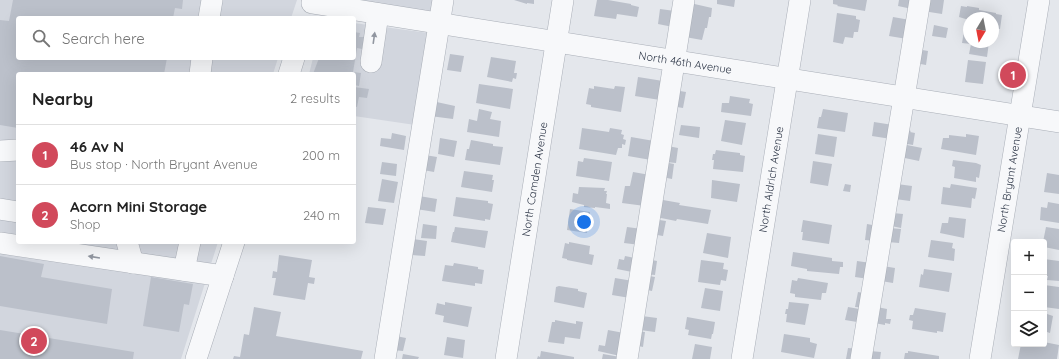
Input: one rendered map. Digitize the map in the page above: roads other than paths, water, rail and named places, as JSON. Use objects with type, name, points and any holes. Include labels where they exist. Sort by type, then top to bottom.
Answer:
[{"type":"street","points":[[209,16],[212,0]]},
{"type":"street","points":[[385,359],[443,0]]},
{"type":"street","name":"North Camden Avenue","points":[[506,359],[555,42],[563,0]]},
{"type":"street","points":[[627,359],[684,0]]},
{"type":"street","name":"North Aldrich Avenue","points":[[742,359],[786,78],[800,0]]},
{"type":"street","points":[[861,359],[920,0]]},
{"type":"street","name":"North Bryant Avenue","points":[[980,359],[1039,0]]},
{"type":"street","name":"North 46th Avenue","points":[[311,7],[378,14],[1059,122]]},
{"type":"street","points":[[371,62],[378,14]]},
{"type":"street","points":[[200,72],[202,60]]},
{"type":"street","points":[[290,72],[293,60]]},
{"type":"street","points":[[0,151],[16,150]]},
{"type":"street","points":[[0,209],[16,212]]},
{"type":"street","points":[[0,243],[223,276]]},
{"type":"street","points":[[128,244],[133,263]]},
{"type":"street","points":[[184,270],[190,244]]},
{"type":"street","points":[[196,359],[233,244]]},
{"type":"place","name":"46 Av N","points":[[1013,75]]},
{"type":"place","name":"Acorn Mini Storage","points":[[34,341]]}]
